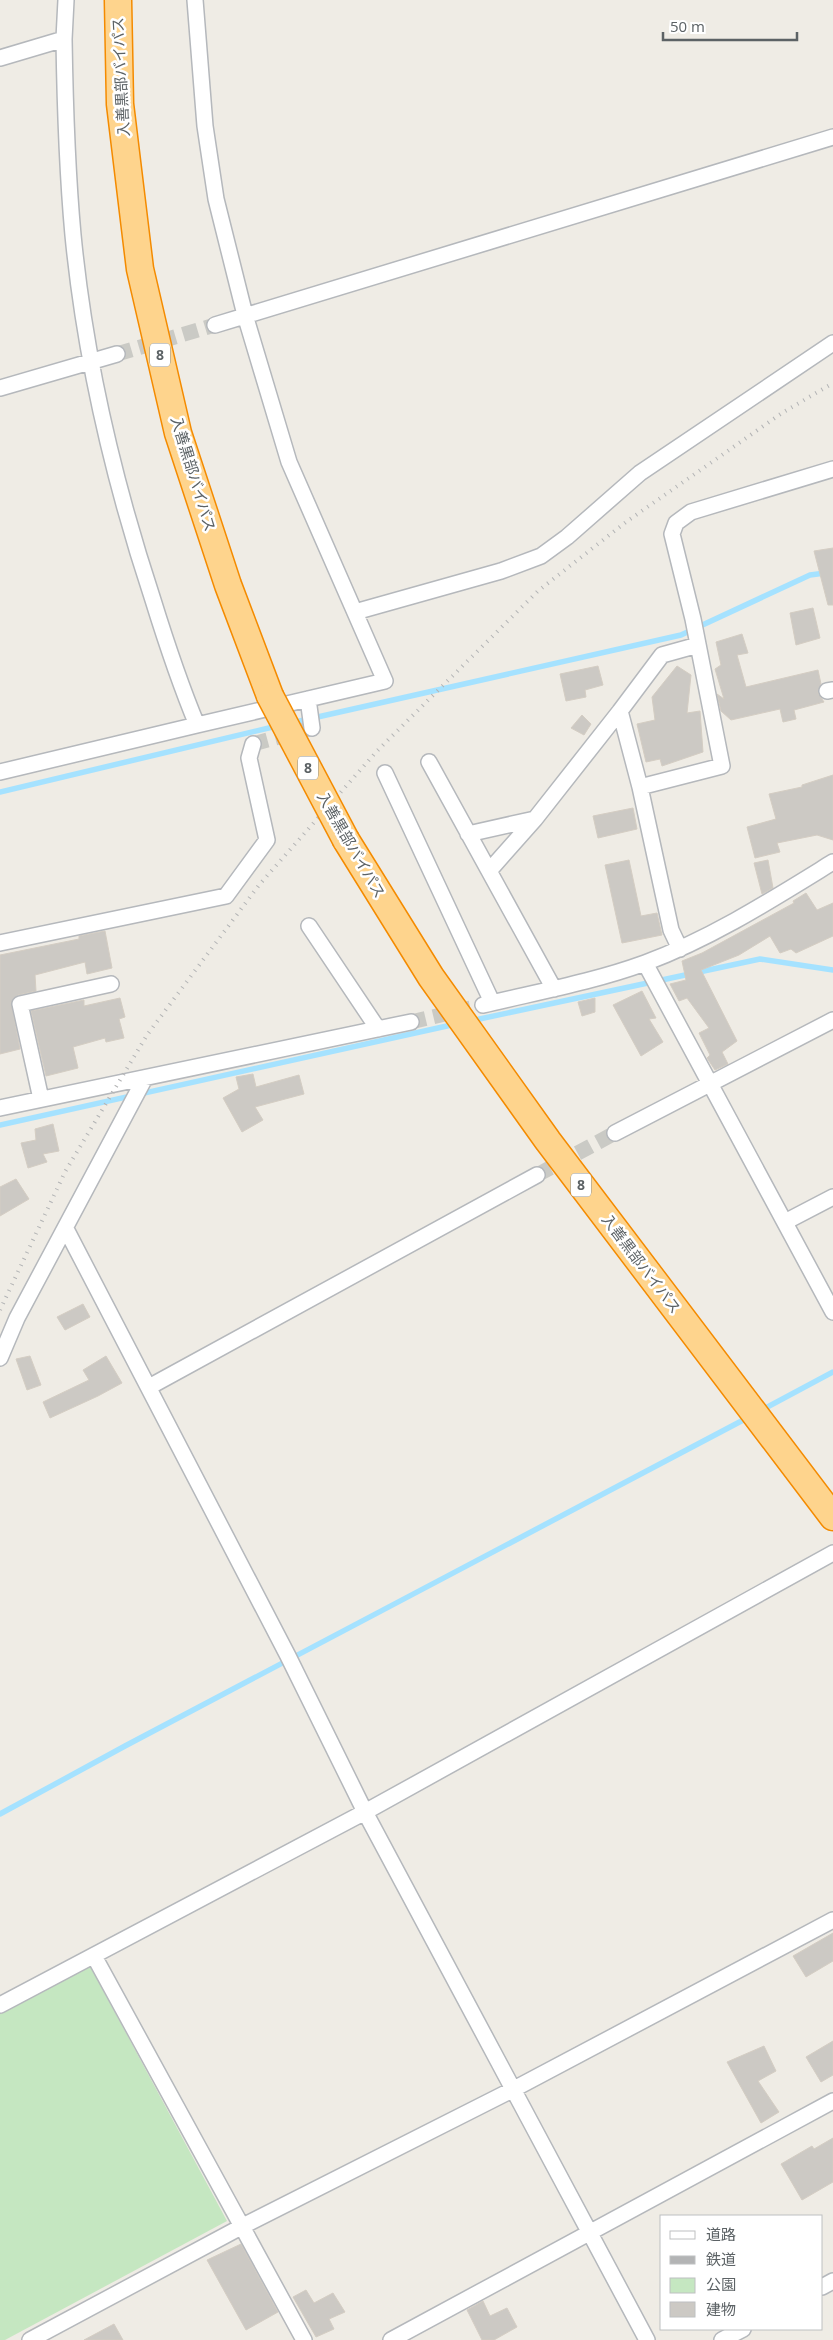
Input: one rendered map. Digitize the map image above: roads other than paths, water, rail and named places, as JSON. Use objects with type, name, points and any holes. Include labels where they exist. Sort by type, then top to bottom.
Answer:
[{"type":"highway","name":"入善黒部バイパス","points":[[118,0],[120,104],[140,269],[178,433],[228,585],[270,696],[346,840],[431,977],[548,1141],[833,1517]]},
{"type":"street","points":[[66,0],[64,39],[65,120],[73,236],[90,361],[127,521],[181,688],[197,725]]},
{"type":"street","points":[[0,772],[385,681],[289,462],[245,315],[216,199],[205,126],[195,0]]},
{"type":"street","points":[[0,58],[64,39]]},
{"type":"street","points":[[215,325],[833,137]]},
{"type":"street","points":[[355,612],[500,571],[541,556],[567,537],[640,473],[833,343]]},
{"type":"street","points":[[0,388],[117,354]]},
{"type":"street","points":[[640,787],[722,766],[698,645],[672,534],[676,523],[691,512],[833,469]]},
{"type":"street","points":[[489,871],[535,819],[662,655],[698,645]]},
{"type":"street","points":[[308,699],[312,728]]},
{"type":"street","points":[[620,711],[640,787],[671,930],[680,948]]},
{"type":"street","points":[[0,943],[226,896],[267,840],[249,758],[254,744]]},
{"type":"street","points":[[429,762],[554,989]]},
{"type":"street","points":[[385,773],[488,1004],[554,989],[645,963],[680,948],[763,905],[833,862]]},
{"type":"street","points":[[468,834],[535,819]]},
{"type":"street","points":[[309,926],[378,1029]]},
{"type":"street","points":[[645,963],[712,1084],[833,1312]]},
{"type":"street","points":[[41,1099],[20,1004],[110,984]]},
{"type":"street","points":[[615,1133],[833,1020]]},
{"type":"street","points":[[0,1108],[412,1022]]},
{"type":"street","points":[[0,1358],[17,1318],[145,1078]]},
{"type":"street","points":[[150,1387],[537,1175]]},
{"type":"street","points":[[785,1222],[833,1197]]},
{"type":"street","points":[[66,1229],[150,1387],[288,1656],[365,1812],[647,2340]]},
{"type":"street","points":[[0,2005],[365,1812],[833,1553]]},
{"type":"street","points":[[30,2340],[241,2227],[514,2089],[833,1920]]},
{"type":"street","points":[[94,1956],[304,2340]]},
{"type":"street","points":[[391,2340],[833,2101]]},
{"type":"street","points":[[722,2340],[741,2330]]},
{"type":"waterway","points":[[291,723],[681,635],[810,575],[833,572]]},
{"type":"waterway","points":[[0,792],[277,726]]},
{"type":"waterway","points":[[470,1021],[760,959],[833,970]]},
{"type":"waterway","points":[[0,1125],[456,1024]]},
{"type":"waterway","points":[[760,1411],[833,1372]]},
{"type":"waterway","points":[[0,1814],[125,1746],[749,1417]]},
{"type":"tunnel","points":[[117,354],[215,325]]},
{"type":"tunnel","points":[[253,744],[312,728]]},
{"type":"tunnel","points":[[411,1022],[483,1005]]},
{"type":"tunnel","points":[[537,1175],[615,1133]]},
{"type":"railway","points":[[0,1310],[65,1172],[147,1035],[259,885],[377,751],[538,591],[626,522],[782,413],[833,383]]}]
